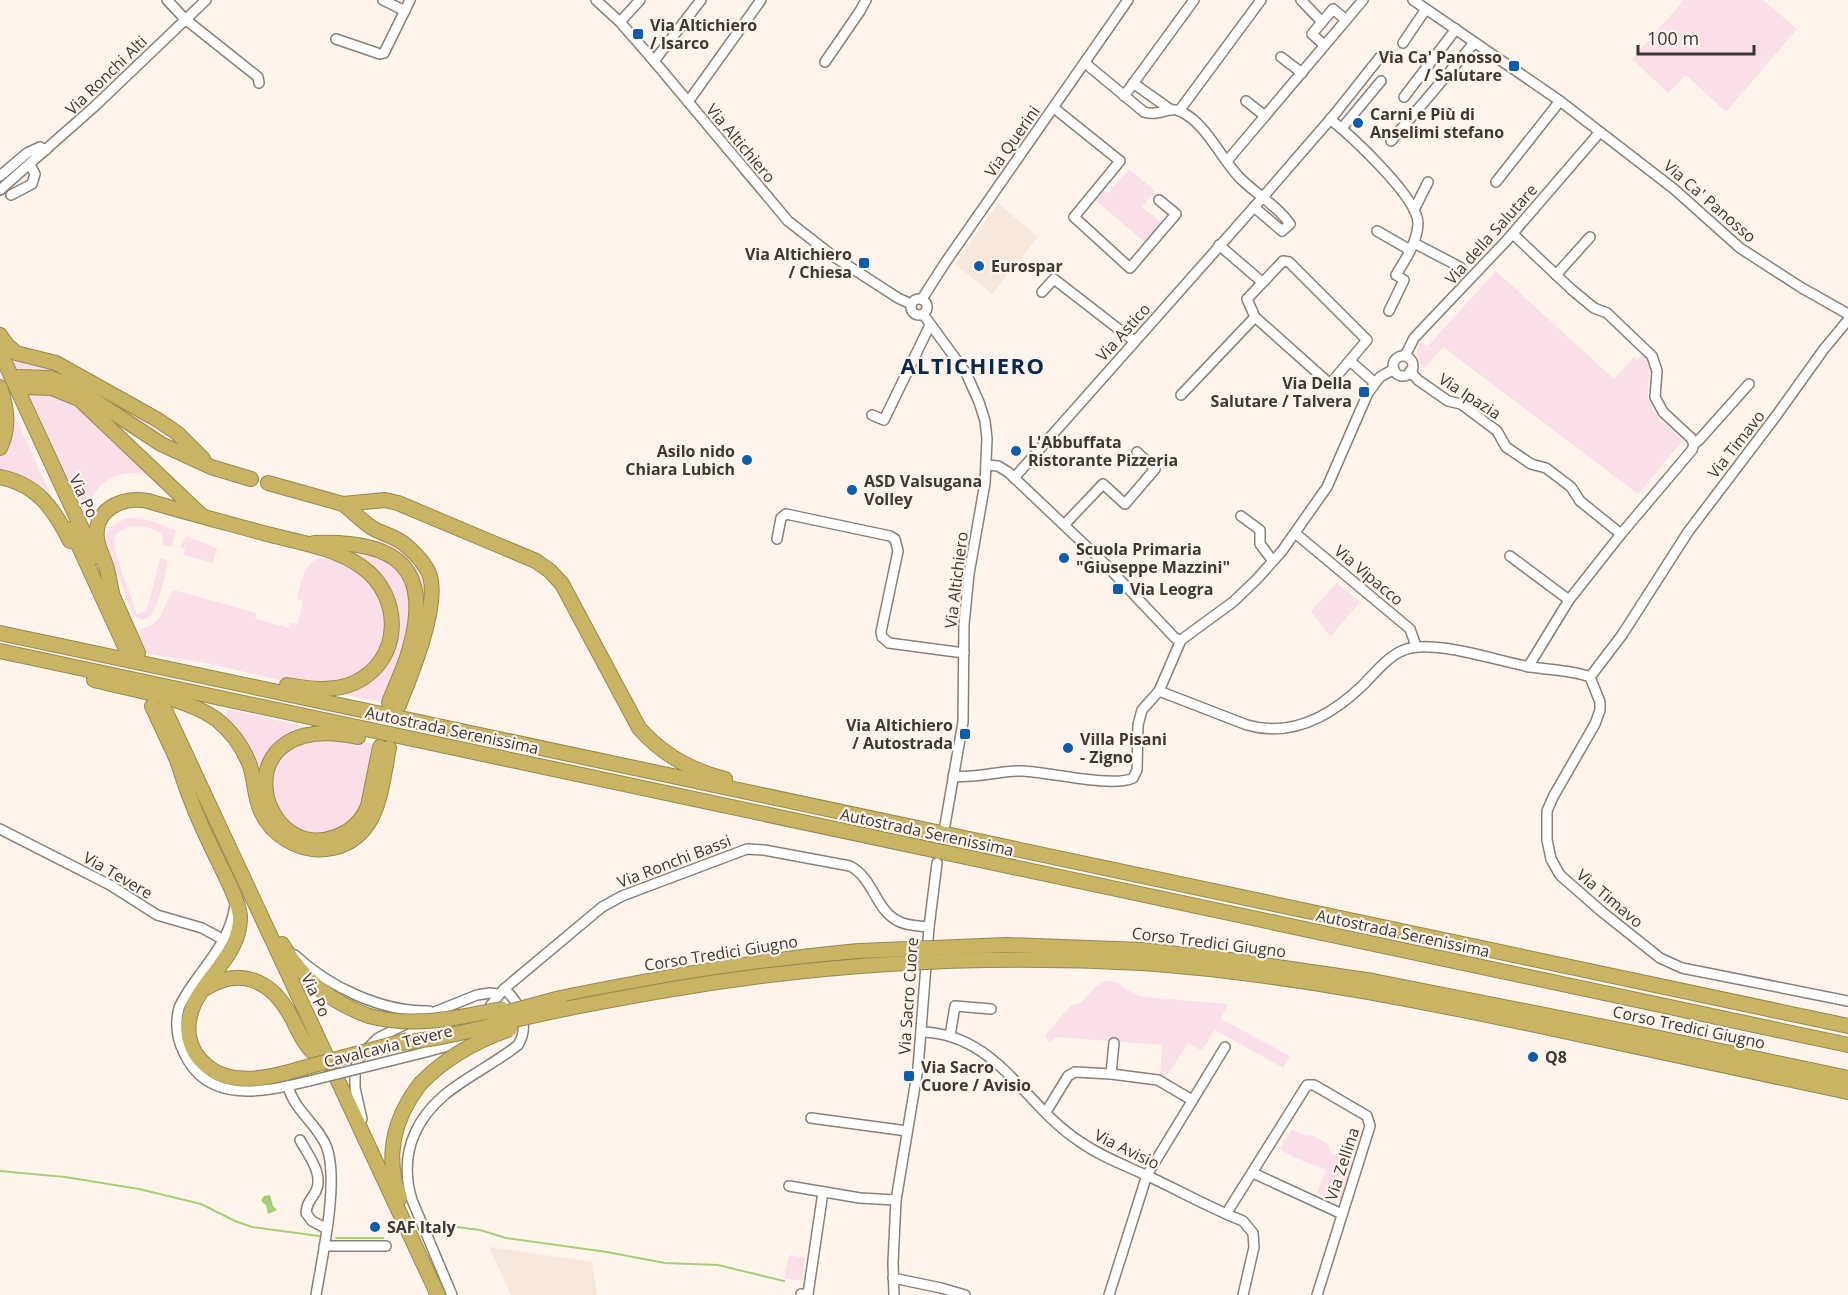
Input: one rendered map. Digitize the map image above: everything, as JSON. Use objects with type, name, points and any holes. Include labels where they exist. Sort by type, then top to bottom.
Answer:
[{"type":"highway","points":[[0,335],[16,353],[56,363],[158,420],[177,433],[211,467]]},
{"type":"highway","name":"Via Po","points":[[0,352],[112,594],[132,651],[110,613],[0,374]]},
{"type":"highway","points":[[204,517],[79,399],[52,388],[21,382],[50,378],[71,385],[161,444],[211,467],[251,478]]},
{"type":"highway","points":[[0,387],[7,424],[7,432],[0,448]]},
{"type":"highway","points":[[0,477],[26,486],[46,501],[62,525],[93,589],[110,613]]},
{"type":"highway","points":[[268,483],[344,504],[385,500],[398,503],[536,561],[562,584],[628,712],[650,740],[666,753],[701,772],[760,788],[795,803]]},
{"type":"highway","points":[[112,594],[109,576],[97,541],[97,533],[108,508],[124,500],[141,500],[303,543],[356,563],[368,572],[384,592],[392,610],[390,644],[385,656],[366,676],[354,683],[327,689],[253,679],[222,680]]},
{"type":"highway","points":[[303,543],[350,543],[369,546],[391,556],[400,563],[413,581],[417,599],[411,640],[394,704],[422,638],[430,601],[430,578],[422,561],[406,545],[386,533],[375,530],[344,504]]},
{"type":"highway","name":"Autostrada Serenissima","points":[[0,633],[1848,1026]]},
{"type":"highway","name":"Autostrada Serenissima","points":[[0,651],[1848,1045]]},
{"type":"highway","points":[[0,657],[164,698],[209,715],[230,732],[244,752],[251,767],[258,805],[269,826],[290,842],[307,848],[324,849],[340,846],[355,838],[367,827],[377,808],[385,748],[365,812],[354,826],[324,840],[301,838],[278,821],[269,807],[264,791],[269,764],[285,744],[298,736],[310,733],[342,733],[439,754],[508,759]]},
{"type":"highway","name":"Via Po","points":[[202,991],[221,980],[231,978],[247,978],[262,984],[276,994],[307,1048],[316,1056],[176,757],[158,707],[238,867],[434,1291]]},
{"type":"highway","points":[[176,757],[190,800],[235,899],[240,916],[236,939],[231,951],[190,1012],[188,1029],[195,1052],[207,1067],[225,1076],[241,1079],[306,1075],[427,1033],[560,998]]},
{"type":"highway","points":[[238,867],[300,970],[320,990],[345,1006],[369,1016],[398,1022],[430,1021],[560,998]]},
{"type":"highway","name":"Corso Tredici Giugno","points":[[560,998],[695,971],[789,958],[859,951],[1007,945],[1142,957],[1375,993],[1490,1015],[1848,1092]]},
{"type":"highway","name":"Corso Tredici Giugno","points":[[619,999],[751,976],[869,964],[1142,957],[1223,959],[1373,981],[1848,1078]]},
{"type":"highway","points":[[400,1043],[429,1040],[548,1012],[619,999]]},
{"type":"highway","points":[[434,1291],[397,1190],[393,1170],[392,1148],[403,1109],[420,1084],[445,1061],[483,1040],[533,1021],[619,999]]},
{"type":"highway","points":[[328,1081],[434,1291]]},
{"type":"street","points":[[167,0],[185,19],[258,77],[260,83]]},
{"type":"street","name":"Via Ronchi Alti","points":[[0,190],[121,82],[206,0]]},
{"type":"street","points":[[383,0],[405,11]]},
{"type":"street","points":[[336,39],[380,54],[384,53],[410,0]]},
{"type":"street","name":"Via Altichiero","points":[[596,0],[620,22],[654,61],[788,221],[833,256],[911,304],[914,313],[923,314]]},
{"type":"street","points":[[620,22],[640,0]]},
{"type":"street","points":[[654,61],[701,0]]},
{"type":"street","points":[[688,102],[761,0]]},
{"type":"street","points":[[825,62],[866,0]]},
{"type":"street","name":"Via Querini","points":[[922,299],[1128,0]]},
{"type":"street","points":[[1124,96],[1194,0]]},
{"type":"street","points":[[1085,63],[1144,112],[1154,115],[1175,110],[1261,0]]},
{"type":"street","points":[[1301,0],[1322,22]]},
{"type":"street","points":[[1227,161],[1362,0]]},
{"type":"street","name":"Via Ca' Panosso","points":[[1413,0],[1560,101],[1674,189],[1740,248],[1802,288],[1848,314]]},
{"type":"street","points":[[1324,45],[1312,34],[1333,9],[1346,20]]},
{"type":"street","points":[[1403,43],[1426,9]]},
{"type":"street","points":[[1404,97],[1456,29]]},
{"type":"street","points":[[1391,141],[1474,43]]},
{"type":"street","points":[[1281,57],[1302,73]]},
{"type":"street","name":"Via Astico","points":[[1014,478],[1263,197],[1380,57]]},
{"type":"street","points":[[1342,128],[1381,81]]},
{"type":"street","points":[[1133,83],[1201,127],[1238,176],[1290,224],[1282,231],[1277,229],[1254,207]]},
{"type":"street","points":[[1246,101],[1265,116]]},
{"type":"street","points":[[1496,182],[1560,101]]},
{"type":"street","points":[[1054,108],[1120,161],[1074,217],[1130,268],[1176,214],[1159,200]]},
{"type":"street","points":[[1330,119],[1376,161],[1414,210],[1418,223],[1412,246],[1396,275],[1404,280],[1389,310]]},
{"type":"street","name":"Via della Salutare","points":[[1178,639],[1233,602],[1273,561],[1327,487],[1364,401],[1375,383],[1394,369],[1395,360],[1405,356],[1414,338],[1513,234],[1600,132]]},
{"type":"street","name":"Via Ronchi Alti","points":[[0,176],[27,153],[40,147],[46,150]]},
{"type":"street","points":[[11,195],[32,184],[35,174],[30,165]]},
{"type":"street","points":[[1414,210],[1428,182]]},
{"type":"street","points":[[1377,231],[1460,267]]},
{"type":"street","points":[[1513,234],[1588,304],[1607,313],[1652,356],[1657,371],[1655,397],[1663,412],[1691,438],[1694,444]]},
{"type":"street","points":[[1556,275],[1590,237]]},
{"type":"street","points":[[1220,245],[1262,282]]},
{"type":"street","points":[[1283,261],[1289,262],[1367,340],[1330,384],[1255,317],[1249,305],[1247,299],[1262,282],[1283,261]]},
{"type":"street","points":[[1249,305],[1289,262]]},
{"type":"street","points":[[1042,292],[1054,279],[1134,341]]},
{"type":"street","points":[[911,304],[918,298],[922,299]]},
{"type":"street","name":"Via Altichiero","points":[[922,299],[927,306],[923,314]]},
{"type":"street","name":"Via Altichiero","points":[[923,314],[966,373],[979,402],[987,439],[987,465],[969,574],[964,624],[963,713],[945,821]]},
{"type":"street","points":[[1181,395],[1255,317]]},
{"type":"street","name":"Via Timavo","points":[[1848,320],[1688,532],[1622,635],[1590,677],[1600,702],[1600,710],[1595,724],[1553,797],[1548,811],[1547,840],[1549,854],[1556,870],[1601,911],[1660,958],[1682,968],[1848,1001]]},
{"type":"street","points":[[872,415],[884,420],[930,325]]},
{"type":"street","points":[[1394,369],[1401,375],[1410,371],[1412,362],[1405,356]]},
{"type":"street","points":[[1350,361],[1375,383]]},
{"type":"street","name":"Via Ipazia","points":[[1410,371],[1418,380],[1448,401],[1461,404],[1497,431],[1506,447],[1531,464],[1546,468],[1571,487],[1580,501],[1621,534]]},
{"type":"street","points":[[1528,667],[1569,600],[1692,450],[1694,444],[1749,384]]},
{"type":"street","points":[[1064,525],[1103,484],[1125,504],[1155,469],[1137,453]]},
{"type":"street","points":[[954,776],[1023,771],[1060,777],[1128,781],[1134,778],[1137,770],[1138,725],[1142,710],[1159,691],[1178,639],[1105,564],[1014,478],[998,466],[987,465]]},
{"type":"street","points":[[777,539],[781,518],[786,514],[890,536],[895,539],[898,551],[881,632],[882,637],[890,643],[964,653]]},
{"type":"street","points":[[1241,516],[1260,530],[1260,544],[1273,561]]},
{"type":"street","name":"Via Vipacco","points":[[1295,533],[1410,629],[1416,646]]},
{"type":"street","points":[[1510,556],[1569,600]]},
{"type":"street","points":[[1159,691],[1247,725],[1281,730],[1295,727],[1331,711],[1397,653],[1416,646],[1439,648],[1528,667],[1590,677]]},
{"type":"street","name":"Via Tevere","points":[[0,829],[110,885],[157,915],[202,928],[224,940]]},
{"type":"street","name":"Via Ronchi Bassi","points":[[501,992],[602,907],[622,896],[747,849],[850,866],[866,878],[889,915],[902,923],[929,927]]},
{"type":"street","name":"Via Sacro Cuore","points":[[894,1295],[896,1200],[922,1032],[929,927],[937,863]]},
{"type":"street","points":[[235,899],[230,927],[224,940],[185,997],[179,1009],[177,1029],[181,1048],[200,1076],[217,1086],[253,1092],[288,1086],[292,1098],[319,1132],[327,1149],[331,1167],[327,1229],[316,1295]]},
{"type":"street","points":[[282,943],[322,977],[344,989],[400,1010],[437,1011]]},
{"type":"street","points":[[370,1152],[355,1088],[355,1069],[360,1058],[378,1038],[412,1021],[477,995],[501,992],[514,998],[523,1019],[524,1036],[518,1045],[456,1085],[433,1103],[420,1122],[410,1145],[407,1176],[412,1200],[452,1295]]},
{"type":"street","name":"Cavalcavia Tevere","points":[[288,1086],[306,1075],[426,1052],[474,1038],[501,992]]},
{"type":"street","points":[[950,1036],[955,1006],[991,1009]]},
{"type":"street","name":"Via Avisio","points":[[922,1032],[950,1036],[992,1058],[1080,1143],[1242,1221],[1253,1233],[1254,1247],[1243,1295]]},
{"type":"street","points":[[1111,1074],[1114,1043]]},
{"type":"street","points":[[1109,1295],[1147,1175],[1225,1047]]},
{"type":"street","points":[[1046,1112],[1071,1073],[1078,1072],[1158,1080],[1192,1100]]},
{"type":"street","name":"Via Zellina","points":[[1226,1215],[1307,1085],[1314,1085],[1367,1116],[1371,1123],[1317,1295]]},
{"type":"street","points":[[811,1118],[907,1131]]},
{"type":"street","points":[[300,1140],[319,1176],[318,1185],[307,1203],[306,1213],[312,1221],[327,1229]]},
{"type":"street","name":"Via Zellina","points":[[1253,1173],[1342,1214]]},
{"type":"street","points":[[789,1186],[861,1198],[896,1200]]},
{"type":"street","points":[[801,1294],[808,1294],[823,1192]]},
{"type":"street","points":[[324,1246],[386,1246]]},
{"type":"street","points":[[893,1278],[941,1287],[965,1295]]},
{"type":"shaded area","points":[[1684,0],[1763,0],[1797,29],[1726,112],[1686,75],[1668,93],[1632,59]]},
{"type":"shaded area","points":[[1129,169],[1155,191],[1142,207],[1162,223],[1146,243],[1095,200],[1103,190],[1108,193]]},
{"type":"shaded area","points":[[998,203],[1038,237],[992,294],[955,264]]},
{"type":"shaded area","points":[[1496,271],[1614,379],[1634,357],[1637,360],[1642,355],[1646,360],[1651,406],[1663,423],[1683,440],[1638,494],[1443,347],[1425,368],[1420,362],[1417,348],[1421,342],[1427,347]]},
{"type":"shaded area","points":[[9,356],[46,362],[155,421],[167,435],[163,440],[15,371]]},
{"type":"shaded area","points":[[22,390],[43,391],[72,400],[150,475],[125,474],[105,482],[91,499],[86,523]]},
{"type":"shaded area","points":[[12,409],[56,507],[0,473],[0,456]]},
{"type":"shaded area","points":[[130,518],[149,520],[176,530],[172,547],[163,545],[162,533],[144,527],[132,526],[115,536],[116,553],[136,614],[147,611],[160,558],[168,561],[158,601],[147,618],[141,619],[133,614],[105,542],[113,526]]},
{"type":"shaded area","points":[[186,536],[217,548],[213,563],[184,555],[185,549],[180,547]]},
{"type":"shaded area","points":[[377,537],[404,550],[418,562],[423,570],[427,591],[420,623],[421,592],[415,574],[401,560],[376,543]]},
{"type":"shaded area","points":[[354,549],[390,561],[400,569],[408,582],[411,597],[407,635],[385,703],[338,693],[365,682],[397,617],[351,556]]},
{"type":"shaded area","points":[[318,558],[336,562],[359,572],[375,588],[384,606],[386,626],[382,646],[371,663],[353,676],[329,684],[305,684],[144,653],[138,630],[158,619],[173,590],[257,613],[255,619],[290,628],[291,623],[298,624],[303,601],[297,599],[301,581],[305,570]]},
{"type":"shaded area","points":[[1337,583],[1360,602],[1330,637],[1311,611]]},
{"type":"shaded area","points":[[228,709],[310,728],[288,735],[274,746],[266,761],[261,783],[225,720]]},
{"type":"shaded area","points":[[333,737],[377,745],[363,809],[340,831],[309,834],[291,826],[276,808],[271,796],[271,772],[292,745]]},
{"type":"shaded area","points":[[1105,981],[1117,982],[1127,990],[1143,997],[1228,1004],[1221,1019],[1290,1056],[1283,1068],[1215,1030],[1202,1051],[1188,1043],[1165,1079],[1160,1076],[1162,1045],[1056,1037],[1050,1042],[1045,1036],[1070,1006],[1081,1003],[1096,986]]},
{"type":"shaded area","points":[[1292,1129],[1305,1136],[1312,1135],[1329,1145],[1330,1152],[1353,1166],[1341,1202],[1317,1193],[1326,1170],[1293,1157],[1280,1149]]},
{"type":"shaded area","points":[[270,1195],[273,1206],[277,1210],[268,1214],[266,1205],[261,1200],[264,1196]]},
{"type":"shaded area","points":[[489,1247],[592,1262],[597,1295],[511,1295]]},
{"type":"shaded area","points":[[789,1255],[805,1258],[801,1280],[784,1279]]},
{"type":"waterway","points":[[0,1171],[65,1177],[139,1189],[201,1204],[252,1227],[319,1236]]},
{"type":"waterway","points":[[434,1233],[442,1229],[457,1227],[480,1230],[506,1238],[607,1252],[665,1263],[718,1265],[784,1281]]},
{"type":"waterway","points":[[336,1238],[383,1238]]},
{"type":"place","name":"Via Altichiero / Isarco","points":[[638,34]]},
{"type":"place","name":"Via Ca' Panosso / Salutare","points":[[1514,66]]},
{"type":"place","name":"Carni e Più di Anselimi stefano","points":[[1358,123]]},
{"type":"place","name":"Via Altichiero / Chiesa","points":[[864,263]]},
{"type":"place","name":"Eurospar","points":[[979,266]]},
{"type":"place","name":"Via Della Salutare / Talvera","points":[[1364,392]]},
{"type":"place","name":"L'Abbuffata Ristorante Pizzeria","points":[[1016,451]]},
{"type":"place","name":"Asilo nido Chiara Lubich","points":[[747,460]]},
{"type":"place","name":"ASD Valsugana Volley","points":[[852,490]]},
{"type":"place","name":"Scuola Primaria \"Giuseppe Mazzini\"","points":[[1064,558]]},
{"type":"place","name":"Via Leogra","points":[[1118,589]]},
{"type":"place","name":"Via Altichiero / Autostrada","points":[[965,734]]},
{"type":"place","name":"Villa Pisani - Zigno","points":[[1068,748]]},
{"type":"place","name":"Q8","points":[[1533,1057]]},
{"type":"place","name":"Via Sacro Cuore / Avisio","points":[[909,1076]]},
{"type":"place","name":"SAF Italy","points":[[375,1227]]},
{"type":"district","name":"ALTICHIERO","points":[[973,366]]}]
